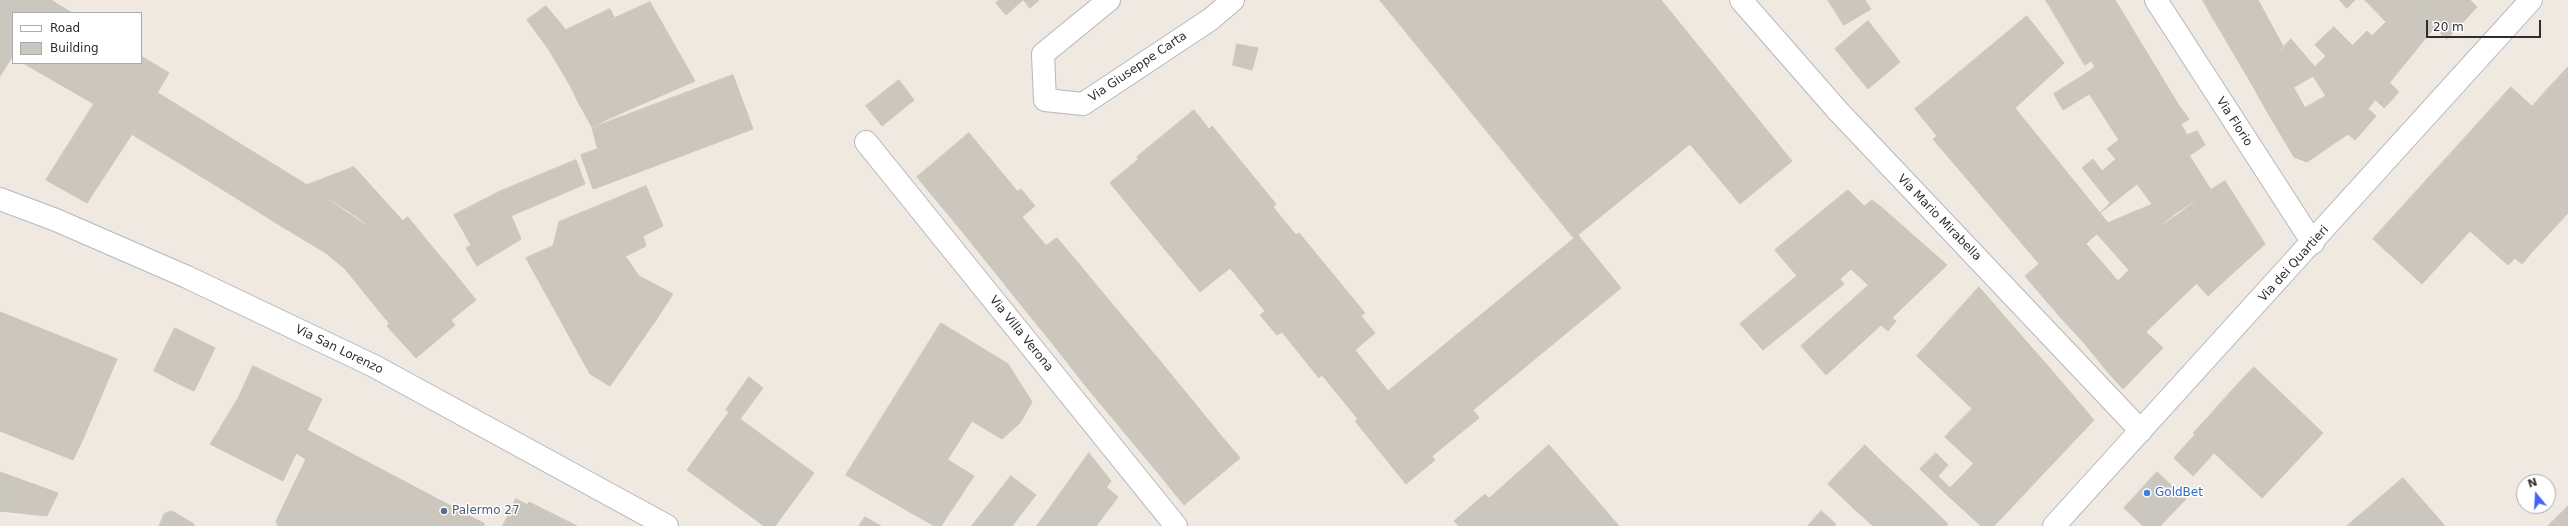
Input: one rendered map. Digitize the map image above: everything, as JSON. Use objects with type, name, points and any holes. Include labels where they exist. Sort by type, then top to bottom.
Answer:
[{"type":"street","name":"Via Giuseppe Carta","points":[[1109,0],[1043,54],[1045,100],[1083,104],[1211,19],[1233,0]]},
{"type":"street","name":"Via Mario Mirabella","points":[[1741,0],[1838,111],[2141,431]]},
{"type":"street","name":"Via Florio","points":[[2156,0],[2313,243]]},
{"type":"street","name":"Via dei Quartieri","points":[[2054,526],[2313,243],[2531,0]]},
{"type":"street","name":"Via Villa Verona","points":[[866,142],[1176,526]]},
{"type":"street","name":"Via San Lorenzo","points":[[0,199],[56,220],[187,277],[374,366],[666,526]]},
{"type":"building","points":[[0,0],[51,0],[70,12],[12,12],[12,56],[0,49]]},
{"type":"building","points":[[999,0],[1023,0],[1006,15],[996,3]]},
{"type":"building","points":[[1024,0],[1039,0],[1030,8]]},
{"type":"building","points":[[1380,0],[1661,0],[1792,161],[1740,204],[1690,144],[1574,238]]},
{"type":"building","points":[[1828,0],[1865,0],[1871,9],[1844,25]]},
{"type":"building","points":[[2046,0],[2115,0],[2178,104],[2162,115],[2187,152],[2167,166],[2161,157],[2145,166],[2150,174],[2100,213],[2110,203],[2082,168],[2093,159],[2102,171],[2116,159],[2107,149],[2119,140],[2079,78],[2095,67],[2091,61],[2085,65]]},
{"type":"building","points":[[2203,0],[2247,0],[2214,20]]},
{"type":"building","points":[[2247,0],[2258,0],[2283,46],[2251,83],[2214,20]]},
{"type":"building","points":[[2340,0],[2355,0],[2347,8]]},
{"type":"building","points":[[2365,0],[2404,0],[2434,28],[2390,82],[2353,45],[2367,31],[2372,36],[2386,22]]},
{"type":"building","points":[[2404,0],[2470,0],[2477,7],[2447,39]]},
{"type":"building","points":[[650,2],[695,81],[626,111],[580,34]]},
{"type":"building","points":[[546,6],[566,30],[570,39],[549,50],[527,20]]},
{"type":"building","points":[[610,9],[614,17],[570,39],[566,30]]},
{"type":"building","points":[[2027,16],[2064,63],[2015,108],[2108,223],[2047,273],[1933,139],[1937,136],[1915,109]]},
{"type":"building","points":[[1868,21],[1900,62],[1868,89],[1835,49]]},
{"type":"building","points":[[2334,27],[2399,92],[2384,108],[2347,72],[2338,80],[2319,63],[2326,56],[2315,45]]},
{"type":"building","points":[[580,34],[604,74],[572,89],[549,50]]},
{"type":"building","points":[[2291,39],[2315,67],[2313,76],[2281,95],[2287,104],[2269,115],[2251,83]]},
{"type":"building","points":[[1237,44],[1258,48],[1252,70],[1233,65]]},
{"type":"building","points":[[0,49],[12,57],[0,76]]},
{"type":"building","points":[[142,57],[169,73],[136,128],[25,64],[142,64]]},
{"type":"building","points":[[2319,63],[2338,80],[2347,72],[2375,100],[2349,132],[2313,76],[2315,67]]},
{"type":"building","points":[[2568,67],[2568,113],[2545,92]]},
{"type":"building","points":[[604,74],[626,111],[604,121],[588,96],[578,102],[572,89]]},
{"type":"building","points":[[733,75],[753,129],[607,184],[592,128]]},
{"type":"building","points":[[2079,78],[2089,94],[2063,110],[2054,94]]},
{"type":"building","points":[[899,80],[914,100],[882,126],[866,106]]},
{"type":"building","points":[[2511,87],[2547,120],[2560,106],[2568,113],[2568,213],[2532,252],[2488,211],[2422,284],[2373,239]]},
{"type":"building","points":[[2294,88],[2305,108],[2275,125],[2269,115],[2287,104],[2281,95]]},
{"type":"building","points":[[2545,92],[2560,106],[2547,120],[2532,107]]},
{"type":"building","points":[[158,93],[247,148],[220,188],[133,135]]},
{"type":"building","points":[[588,96],[604,121],[592,127],[578,102]]},
{"type":"building","points":[[2326,96],[2349,132],[2367,108],[2376,116],[2355,140],[2348,134],[2307,162],[2294,157],[2275,125]]},
{"type":"building","points":[[94,104],[136,128],[87,203],[46,180]]},
{"type":"building","points":[[2178,104],[2189,119],[2181,124],[2187,135],[2197,131],[2205,145],[2189,156],[2162,115]]},
{"type":"building","points":[[1194,110],[1209,129],[1212,126],[1276,204],[1273,207],[1296,235],[1299,233],[1365,313],[1361,316],[1375,333],[1355,350],[1388,391],[1578,235],[1621,288],[1473,410],[1479,418],[1432,456],[1435,460],[1406,484],[1355,421],[1358,419],[1322,375],[1319,378],[1282,332],[1277,335],[1260,315],[1265,311],[1210,243],[1203,245],[1174,209],[1177,206],[1137,157]]},
{"type":"building","points":[[969,133],[1018,192],[965,235],[917,177]]},
{"type":"building","points":[[247,148],[278,167],[264,190],[293,208],[281,226],[220,188]]},
{"type":"building","points":[[598,149],[607,184],[593,189],[581,155]]},
{"type":"building","points":[[2187,152],[2211,190],[2152,233],[2136,211],[2165,199],[2145,166],[2161,157],[2167,166]]},
{"type":"building","points":[[1139,159],[1177,206],[1174,209],[1203,245],[1210,243],[1230,268],[1200,292],[1110,183]]},
{"type":"building","points":[[576,160],[585,184],[511,216],[501,191]]},
{"type":"building","points":[[278,167],[307,185],[293,208],[264,190]]},
{"type":"building","points":[[354,167],[403,221],[383,237],[307,185]]},
{"type":"building","points":[[2150,174],[2165,199],[2152,204],[2137,184]]},
{"type":"building","points":[[2225,181],[2265,244],[2233,273],[2194,241],[2227,209],[2211,190]]},
{"type":"building","points":[[307,185],[353,214],[326,253],[281,226]]},
{"type":"building","points":[[646,186],[663,226],[643,236],[646,246],[622,258],[605,220],[553,246],[559,222]]},
{"type":"building","points":[[1021,189],[1035,206],[1022,217],[1070,274],[1080,265],[1093,281],[1038,326],[965,235]]},
{"type":"building","points":[[1848,190],[1871,213],[1797,276],[1775,250]]},
{"type":"building","points":[[2211,190],[2227,209],[2212,223],[2196,200]]},
{"type":"building","points":[[501,191],[521,239],[477,266],[466,248],[471,245],[454,215]]},
{"type":"building","points":[[1872,200],[1880,206],[1871,213],[1864,207]]},
{"type":"building","points":[[2196,200],[2212,223],[2194,241],[2233,273],[2208,296],[2159,242],[2178,223],[2172,216]]},
{"type":"building","points":[[1880,206],[1947,265],[1898,312],[1851,269],[1840,279],[1844,284],[1763,350],[1740,324]]},
{"type":"building","points":[[2136,211],[2152,233],[2172,216],[2178,223],[2159,242],[2197,283],[2133,344],[2069,271],[2042,296],[2025,276],[2039,264],[2047,273],[2108,223]]},
{"type":"building","points":[[2488,211],[2532,252],[2522,264],[2515,258],[2508,265],[2470,231]]},
{"type":"building","points":[[353,214],[383,237],[409,265],[382,284],[358,257],[345,269],[326,253]]},
{"type":"building","points":[[408,217],[434,249],[412,268],[383,237]]},
{"type":"building","points":[[605,220],[622,258],[625,256],[639,276],[673,294],[656,320],[622,295],[602,318],[580,277],[571,282],[553,246]]},
{"type":"building","points":[[2097,234],[2129,270],[2118,281],[2086,244]]},
{"type":"building","points":[[1057,238],[1080,265],[1070,274],[1046,246]]},
{"type":"building","points":[[553,246],[571,282],[580,277],[602,318],[622,295],[656,320],[610,386],[590,374],[526,258]]},
{"type":"building","points":[[434,249],[456,275],[412,309],[417,317],[397,333],[345,269],[358,257],[382,284],[409,265],[412,268]]},
{"type":"building","points":[[2069,271],[2087,293],[2061,318],[2042,296]]},
{"type":"building","points":[[456,275],[476,300],[451,320],[455,325],[416,358],[387,326],[390,323],[397,333],[417,317],[412,309]]},
{"type":"building","points":[[1093,281],[1103,293],[1048,338],[1038,326]]},
{"type":"building","points":[[1869,285],[1898,312],[1892,318],[1896,321],[1888,331],[1881,325],[1826,375],[1801,346]]},
{"type":"building","points":[[1979,287],[2025,340],[1964,401],[1917,356]]},
{"type":"building","points":[[1103,293],[1156,356],[1131,378],[1114,359],[1084,384],[1048,338]]},
{"type":"building","points":[[2087,293],[2111,320],[2085,344],[2061,318]]},
{"type":"building","points":[[0,312],[117,359],[83,439],[0,405]]},
{"type":"building","points":[[2111,320],[2133,344],[2106,370],[2085,344]]},
{"type":"building","points":[[941,323],[1008,364],[913,514],[846,475]]},
{"type":"building","points":[[175,328],[215,348],[194,391],[183,386],[192,365],[187,363],[193,351],[169,340]]},
{"type":"building","points":[[2146,332],[2163,348],[2150,361],[2133,344]]},
{"type":"building","points":[[169,340],[193,351],[187,363],[192,365],[183,386],[154,371]]},
{"type":"building","points":[[2025,340],[2048,366],[1992,427],[1964,401]]},
{"type":"building","points":[[2133,344],[2150,361],[2123,389],[2106,370]]},
{"type":"building","points":[[1156,356],[1219,433],[1163,479],[1084,384],[1114,359],[1131,378]]},
{"type":"building","points":[[1008,364],[1032,402],[1020,423],[1002,439],[972,421]]},
{"type":"building","points":[[253,366],[322,399],[307,430],[239,397]]},
{"type":"building","points":[[2048,366],[2094,420],[2042,475],[1992,427]]},
{"type":"building","points":[[2254,367],[2323,433],[2262,498],[2193,433],[2210,415],[2222,428],[2248,399],[2237,385]]},
{"type":"building","points":[[749,377],[763,388],[740,419],[814,473],[775,526],[764,526],[687,470],[729,412],[726,410]]},
{"type":"building","points":[[2237,385],[2248,399],[2222,428],[2210,415]]},
{"type":"building","points":[[239,397],[273,413],[257,445],[221,427]]},
{"type":"building","points":[[0,405],[83,439],[73,460],[0,431]]},
{"type":"building","points":[[1972,409],[2042,475],[1994,526],[1981,526],[1945,493],[1987,450],[1958,423]]},
{"type":"building","points":[[273,413],[307,430],[283,481],[210,444],[221,427],[257,445]]},
{"type":"building","points":[[1958,423],[1987,450],[1974,464],[1945,437]]},
{"type":"building","points":[[307,430],[485,524],[483,526],[462,526],[321,455],[306,459],[296,453]]},
{"type":"building","points":[[1219,433],[1240,458],[1184,505],[1163,479]]},
{"type":"building","points":[[2195,435],[2214,453],[2193,476],[2174,458]]},
{"type":"building","points":[[1549,445],[1619,526],[1459,526],[1454,521],[1485,494],[1489,498]]},
{"type":"building","points":[[1865,445],[1882,462],[1876,468],[1882,473],[1851,506],[1828,484]]},
{"type":"building","points":[[1089,453],[1111,481],[1077,526],[1037,526]]},
{"type":"building","points":[[1936,453],[1948,465],[1938,476],[1950,488],[1945,493],[1920,469]]},
{"type":"building","points":[[321,455],[462,526],[278,526],[276,521],[306,459]]},
{"type":"building","points":[[948,460],[974,476],[941,526],[935,526],[913,514]]},
{"type":"building","points":[[1882,462],[1920,497],[1893,526],[1873,526],[1851,506],[1882,473],[1876,468]]},
{"type":"building","points":[[0,472],[58,493],[47,516],[0,511]]},
{"type":"building","points":[[2157,472],[2186,499],[2160,526],[2143,526],[2124,508]]},
{"type":"building","points":[[1011,476],[1036,495],[1012,526],[972,526]]},
{"type":"building","points":[[2403,478],[2445,526],[2347,526]]},
{"type":"building","points":[[1106,487],[1118,497],[1096,526],[1077,526]]},
{"type":"building","points":[[1920,497],[1948,524],[1946,526],[1893,526]]},
{"type":"building","points":[[516,499],[528,505],[529,502],[577,526],[503,526]]},
{"type":"building","points":[[2568,506],[2568,526],[2548,526]]},
{"type":"building","points":[[172,511],[194,524],[194,526],[159,526],[164,514]]},
{"type":"building","points":[[1821,511],[1836,524],[1834,526],[1808,526]]},
{"type":"building","points":[[865,517],[881,526],[859,526]]},
{"type":"place","name":"GoldBet","points":[[2147,493]]},
{"type":"place","name":"Palermo 27","points":[[444,511]]}]
